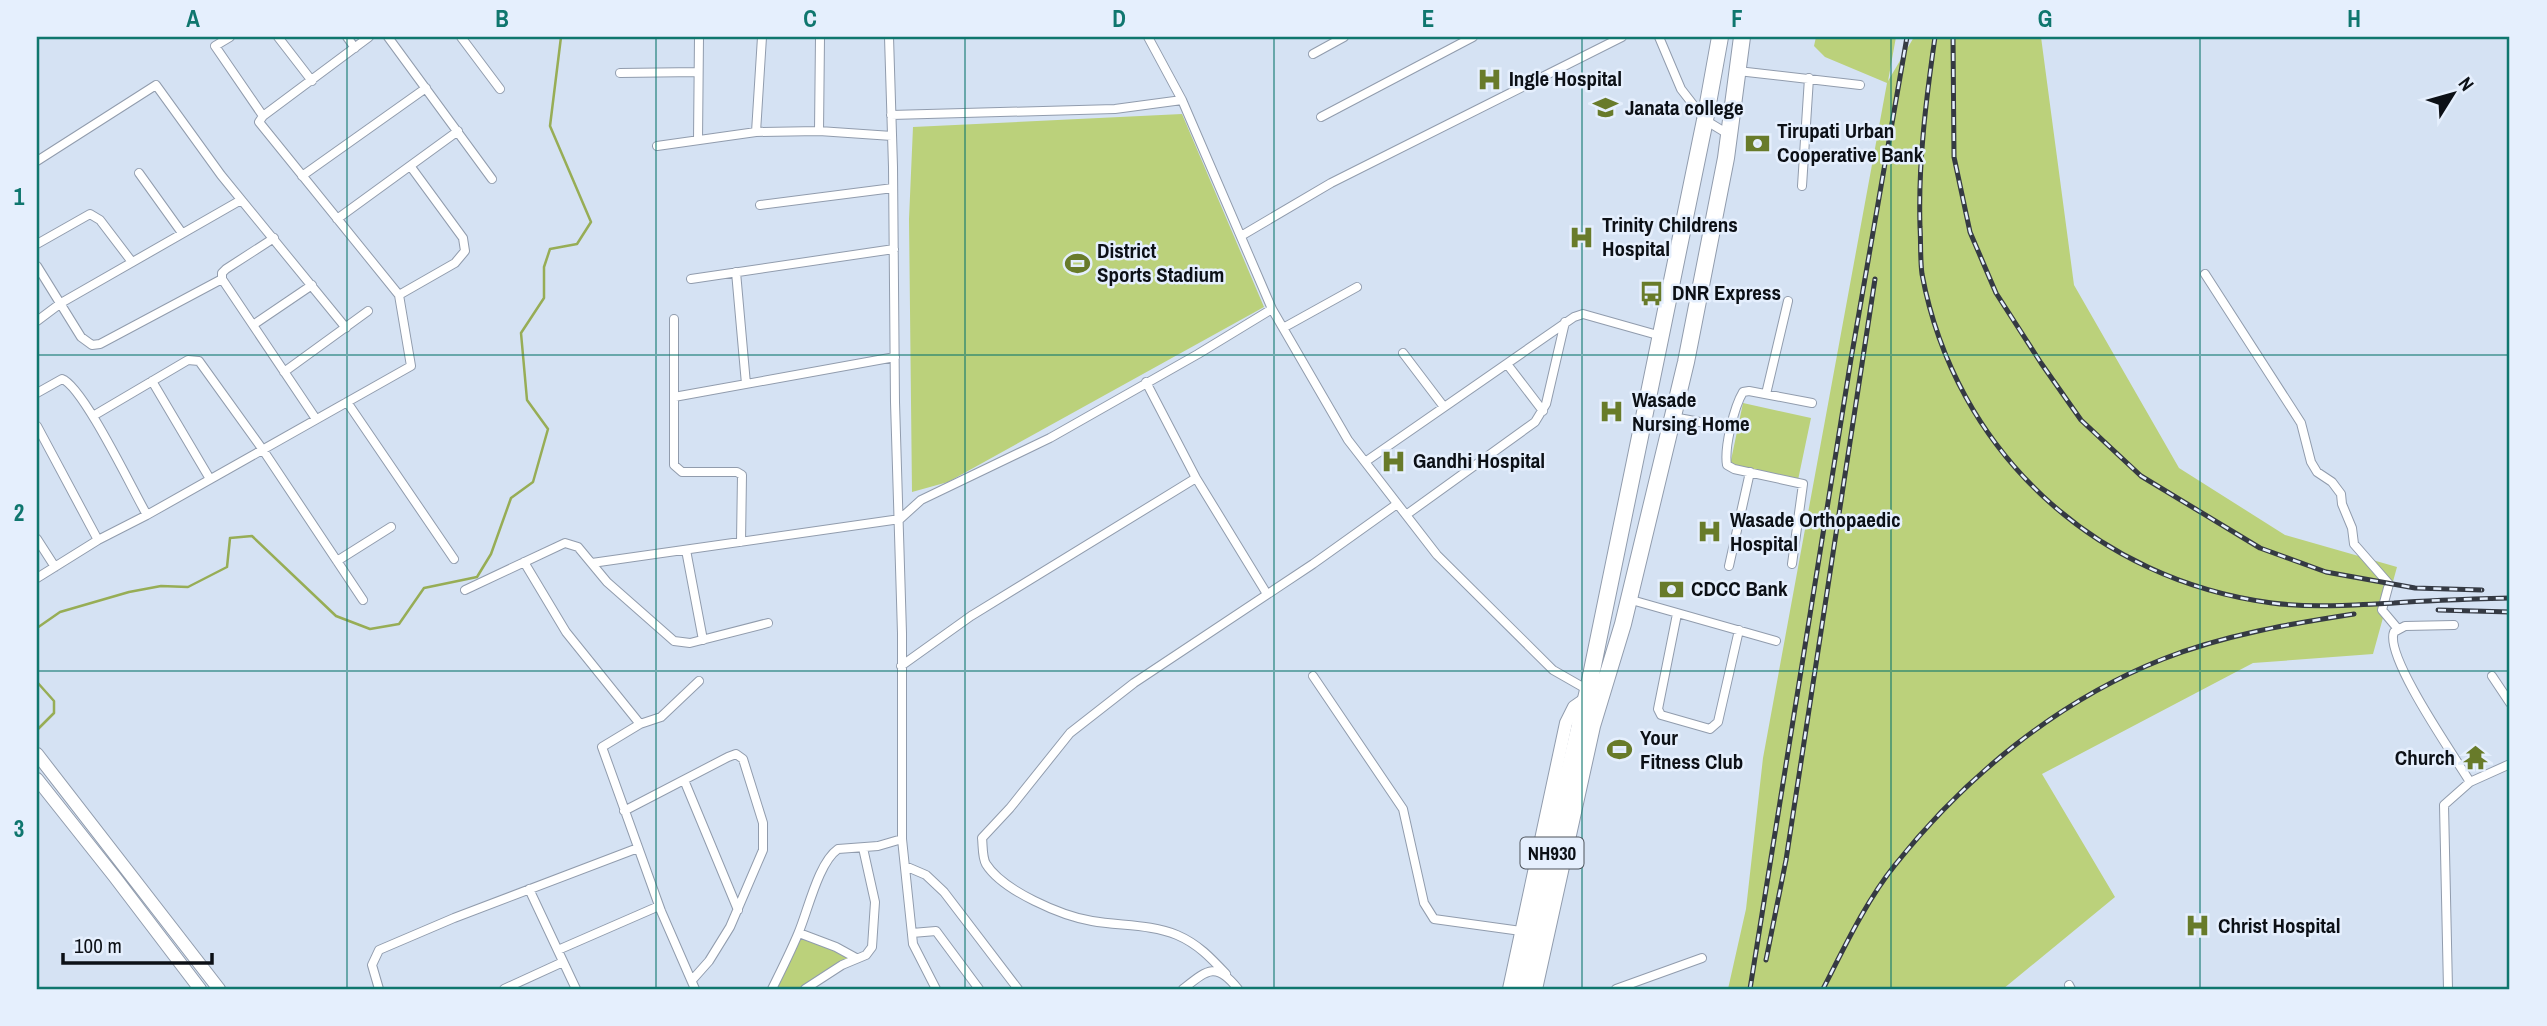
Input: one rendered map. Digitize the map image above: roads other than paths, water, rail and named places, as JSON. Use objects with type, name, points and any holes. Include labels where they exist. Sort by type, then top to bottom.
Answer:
[{"type":"highway","name":"NH930","points":[[1519,989],[1587,694],[1720,37]]},
{"type":"highway","name":"NH930","points":[[1534,989],[1592,726],[1623,624],[1686,362],[1730,135],[1742,37]]},
{"type":"main road","points":[[1508,989],[1566,723],[1574,707],[1587,694]]},
{"type":"main road","points":[[37,754],[219,989]]},
{"type":"main road","points":[[37,779],[200,989]]},
{"type":"street","points":[[230,37],[215,46],[263,116]]},
{"type":"street","points":[[278,37],[312,82]]},
{"type":"street","points":[[346,37],[355,48]]},
{"type":"street","points":[[37,578],[98,540],[411,366],[399,295],[259,122],[263,116],[369,37]]},
{"type":"street","points":[[388,37],[492,179]]},
{"type":"street","points":[[461,37],[500,89]]},
{"type":"street","points":[[698,141],[699,37]]},
{"type":"street","points":[[756,132],[762,37]]},
{"type":"street","points":[[819,131],[820,37]]},
{"type":"street","points":[[889,37],[900,519],[902,839],[914,944],[936,989]]},
{"type":"street","points":[[1148,37],[1182,100],[1272,309],[1348,440],[1437,555],[1553,670],[1587,694]]},
{"type":"street","points":[[1313,54],[1343,37]]},
{"type":"street","points":[[1321,117],[1473,37]]},
{"type":"street","points":[[1241,236],[1331,183],[1622,37]]},
{"type":"street","points":[[1659,37],[1681,89],[1705,120],[1730,135]]},
{"type":"street","points":[[1738,71],[1860,85]]},
{"type":"street","points":[[620,73],[698,72]]},
{"type":"street","points":[[1802,186],[1808,78]]},
{"type":"street","points":[[37,161],[156,85],[241,200],[275,238],[346,328]]},
{"type":"street","points":[[302,176],[426,88]]},
{"type":"street","points":[[891,115],[1115,109],[1182,100]]},
{"type":"street","points":[[337,219],[458,131]]},
{"type":"street","points":[[657,146],[756,132],[819,131],[892,136]]},
{"type":"street","points":[[399,295],[455,263],[465,251],[463,238],[411,167]]},
{"type":"street","points":[[139,173],[181,233]]},
{"type":"street","points":[[760,205],[893,188]]},
{"type":"street","points":[[37,321],[61,303],[241,200]]},
{"type":"street","points":[[37,244],[90,214],[100,220],[132,262]]},
{"type":"street","points":[[275,238],[226,269],[222,273],[222,279],[316,419]]},
{"type":"street","points":[[691,279],[894,248]]},
{"type":"street","points":[[37,266],[84,342],[95,345],[222,279]]},
{"type":"street","points":[[736,272],[746,384]]},
{"type":"street","points":[[2205,274],[2301,424],[2311,462],[2321,476],[2332,482],[2341,494],[2354,544],[2389,584],[2382,610],[2398,629]]},
{"type":"street","points":[[253,325],[312,285]]},
{"type":"street","points":[[1283,328],[1357,287]]},
{"type":"street","points":[[1766,394],[1788,300]]},
{"type":"street","points":[[592,563],[900,519],[921,500],[1049,438],[1272,309]]},
{"type":"street","points":[[284,372],[368,312]]},
{"type":"street","points":[[1365,462],[1565,322],[1583,314],[1661,336]]},
{"type":"street","points":[[674,319],[674,461],[677,469],[682,472],[737,472],[742,475],[741,542]]},
{"type":"street","points":[[1406,515],[1529,427],[1543,411],[1562,343],[1565,322]]},
{"type":"street","points":[[1403,353],[1444,408]]},
{"type":"street","points":[[674,397],[895,357]]},
{"type":"street","points":[[93,416],[188,360],[199,361],[263,450],[363,600]]},
{"type":"street","points":[[1507,363],[1543,411]]},
{"type":"street","points":[[37,393],[59,380],[66,380],[93,416],[147,515]]},
{"type":"street","points":[[152,381],[210,480]]},
{"type":"street","points":[[1146,382],[1196,478],[1267,594]]},
{"type":"street","points":[[1792,564],[1803,484],[1734,469],[1727,465],[1726,458],[1731,428],[1744,393],[1749,391],[1812,403]]},
{"type":"street","points":[[346,402],[454,559]]},
{"type":"street","points":[[1673,417],[1731,428]]},
{"type":"street","points":[[37,426],[98,540]]},
{"type":"street","points":[[1729,566],[1750,472]]},
{"type":"street","points":[[901,666],[971,616],[1196,478]]},
{"type":"street","points":[[1238,989],[1204,950],[1175,934],[1134,925],[1090,921],[1036,902],[999,878],[985,862],[982,838],[1010,808],[1070,733],[1134,683],[1397,504]]},
{"type":"street","points":[[337,561],[391,527]]},
{"type":"street","points":[[37,539],[55,567]]},
{"type":"street","points":[[465,590],[565,543],[578,547],[607,582],[674,640],[690,643],[768,624]]},
{"type":"street","points":[[686,550],[703,640]]},
{"type":"street","points":[[524,562],[566,632],[640,724]]},
{"type":"street","points":[[1628,599],[1776,640]]},
{"type":"street","points":[[1677,614],[1658,709],[1661,715],[1710,729],[1718,722],[1739,629]]},
{"type":"street","points":[[2454,625],[2405,626],[2392,635],[2392,641],[2397,659],[2470,782]]},
{"type":"street","points":[[1312,676],[1403,809],[1424,903],[1430,915],[1434,919],[1521,931]]},
{"type":"street","points":[[2492,676],[2510,703]]},
{"type":"street","points":[[692,986],[659,906],[602,747],[640,724],[661,717],[699,681]]},
{"type":"street","points":[[624,811],[736,754],[740,755],[745,764],[765,834],[763,850],[720,945],[692,986]]},
{"type":"street","points":[[2448,989],[2444,804],[2470,782],[2510,764]]},
{"type":"street","points":[[684,780],[738,910]]},
{"type":"street","points":[[772,989],[833,853],[838,849],[863,848],[902,839]]},
{"type":"street","points":[[379,989],[372,965],[379,950],[638,848]]},
{"type":"street","points":[[805,989],[866,954],[872,947],[875,917],[873,887],[863,848]]},
{"type":"street","points":[[905,866],[926,874],[944,892],[1018,989]]},
{"type":"street","points":[[529,889],[576,989]]},
{"type":"street","points":[[558,950],[659,906]]},
{"type":"street","points":[[912,933],[936,931],[979,989]]},
{"type":"street","points":[[799,933],[856,958]]},
{"type":"street","points":[[1616,989],[1702,958]]},
{"type":"street","points":[[503,989],[563,962]]},
{"type":"street","points":[[1183,989],[1205,972],[1218,971],[1226,974]]},
{"type":"waterway","points":[[37,628],[60,612],[129,592],[161,586],[188,587],[227,567],[230,538],[252,536],[336,616],[370,629],[399,624],[424,588],[477,577],[491,554],[511,498],[533,482],[548,429],[527,400],[521,333],[544,298],[544,267],[550,249],[577,244],[591,222],[550,126],[561,37]]},
{"type":"waterway","points":[[37,682],[54,701],[54,713],[37,730]]},
{"type":"railway","points":[[1750,989],[1851,359],[1907,37]]},
{"type":"railway","points":[[1935,37],[1921,155],[1922,274],[1939,338],[1966,397],[2001,450],[2043,496],[2092,535],[2147,567],[2207,590],[2272,603],[2303,605],[2510,598]]},
{"type":"railway","points":[[1953,37],[1954,157],[1970,232],[1996,293],[2081,420],[2141,476],[2260,548],[2326,572],[2415,588],[2482,590]]},
{"type":"railway","points":[[1766,960],[1786,860],[1875,279]]},
{"type":"railway","points":[[2438,610],[2510,612]]},
{"type":"railway","points":[[1823,989],[1856,925],[1895,865],[1922,833],[1983,772],[2050,719],[2124,676],[2209,643],[2257,631],[2354,614]]},
{"type":"place","name":"Ingle Hospital","points":[[1489,79]]},
{"type":"place","name":"Janata college","points":[[1605,108]]},
{"type":"place","name":"Tirupati Urban Cooperative Bank","points":[[1757,143]]},
{"type":"place","name":"Trinity Childrens Hospital","points":[[1582,237]]},
{"type":"place","name":"District Sports Stadium","points":[[1077,263]]},
{"type":"place","name":"DNR Express","points":[[1652,293]]},
{"type":"place","name":"Wasade Nursing Home","points":[[1612,412]]},
{"type":"place","name":"Gandhi Hospital","points":[[1393,461]]},
{"type":"place","name":"Wasade Orthopaedic Hospital","points":[[1710,532]]},
{"type":"place","name":"CDCC Bank","points":[[1671,589]]},
{"type":"place","name":"Your Fitness Club","points":[[1620,750]]},
{"type":"place","name":"Church","points":[[2475,758]]},
{"type":"place","name":"Christ Hospital","points":[[2198,926]]}]
